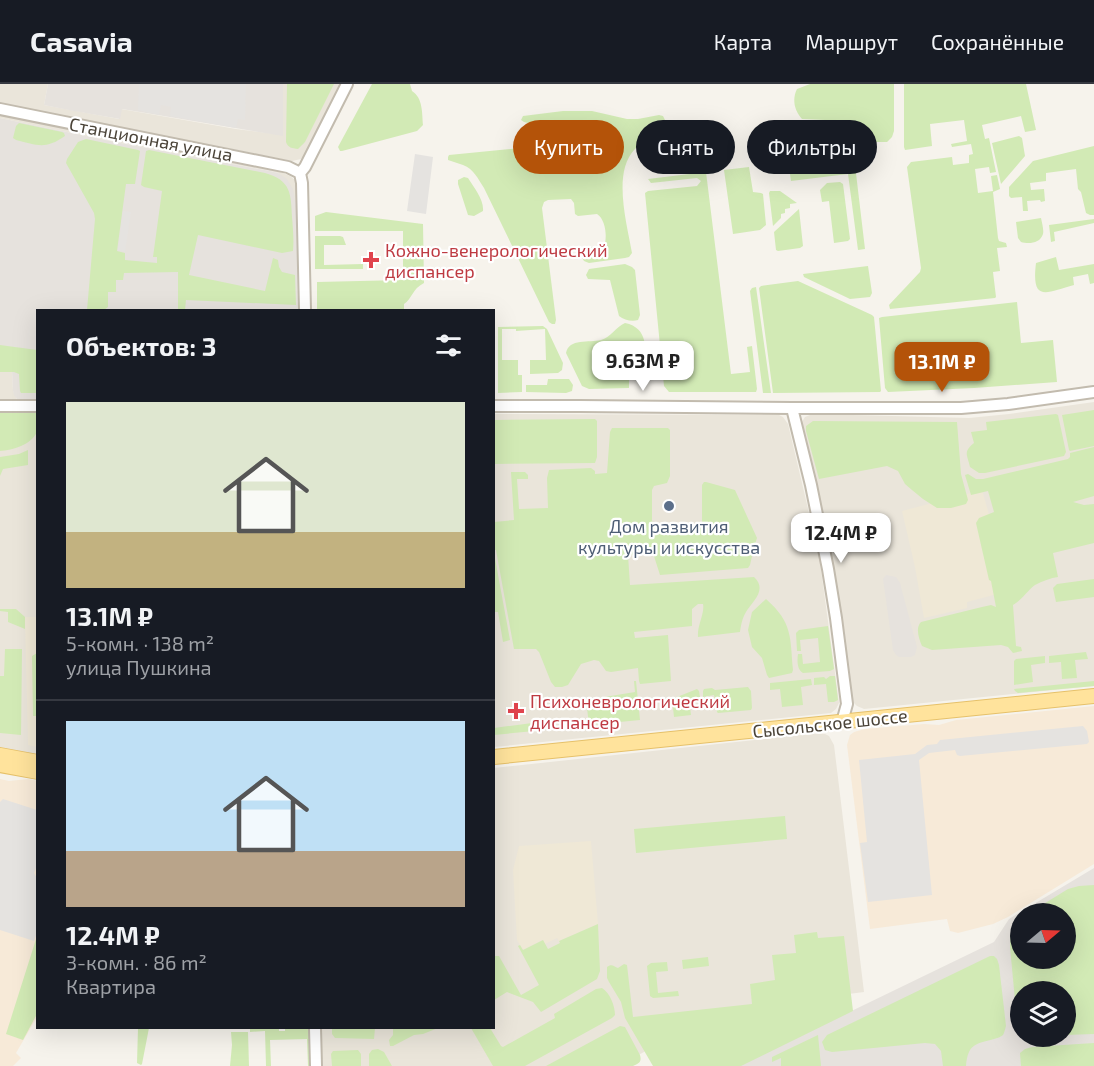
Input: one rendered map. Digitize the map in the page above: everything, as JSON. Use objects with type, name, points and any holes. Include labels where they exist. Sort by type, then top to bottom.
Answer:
[{"type":"main road","name":"Сысольское шоссе","points":[[495,757],[1094,696]]},
{"type":"main road","points":[[0,754],[36,762]]},
{"type":"main road","points":[[0,765],[36,772]]},
{"type":"street","points":[[304,309],[303,183],[300,173],[347,84]]},
{"type":"street","name":"Станционная улица","points":[[0,109],[288,167],[300,173]]},
{"type":"street","points":[[495,406],[973,407],[1094,392]]},
{"type":"street","points":[[0,406],[36,406]]},
{"type":"street","points":[[792,408],[811,485],[836,618],[847,704],[842,722]]},
{"type":"street","points":[[315,1029],[316,1066]]},
{"type":"shaded area","points":[[0,84],[48,84],[44,105],[119,119],[121,109],[283,135],[283,84],[341,84],[306,154],[301,159],[292,161],[0,103]]},
{"type":"shaded area","points":[[48,84],[283,84],[283,136],[122,109],[120,119],[44,105]]},
{"type":"shaded area","points":[[139,84],[246,84],[245,120],[238,119],[236,128],[170,116],[171,107],[161,105],[159,115],[138,110]]},
{"type":"shaded area","points":[[0,115],[278,171],[290,176],[295,180],[298,189],[300,309],[298,309],[296,205],[278,173],[0,118]]},
{"type":"shaded area","points":[[0,118],[270,171],[287,179],[293,189],[296,205],[298,309],[36,309],[36,400],[17,399],[13,391],[12,371],[0,369]]},
{"type":"shaded area","points":[[415,154],[433,157],[426,214],[407,211]]},
{"type":"shaded area","points":[[123,211],[131,212],[125,252],[118,250]]},
{"type":"shaded area","points":[[0,369],[12,371],[13,391],[17,399],[36,400],[36,756],[0,749]]},
{"type":"shaded area","points":[[1094,402],[1094,686],[864,709],[857,706],[852,701],[850,692],[835,578],[802,430],[805,417],[814,414],[969,418]]},
{"type":"shaded area","points":[[495,414],[779,415],[783,417],[788,424],[819,555],[839,703],[831,713],[495,747]]},
{"type":"shaded area","points":[[982,490],[990,518],[1020,588],[967,602],[967,608],[924,618],[902,511]]},
{"type":"shaded area","points":[[886,575],[896,577],[900,583],[917,647],[915,655],[911,657],[899,657],[893,650],[883,579]]},
{"type":"shaded area","points":[[25,617],[36,617],[36,747],[28,745]]},
{"type":"shaded area","points":[[1094,706],[1094,864],[1031,903],[1010,903],[1010,916],[993,924],[958,933],[950,931],[947,919],[870,929],[847,745],[850,735],[865,729],[924,724],[939,725],[956,720]]},
{"type":"shaded area","points":[[1083,726],[1087,731],[1089,742],[1087,744],[960,756],[955,750],[929,753],[919,760],[932,895],[868,902],[860,843],[867,842],[859,760],[915,754],[927,745],[937,744],[940,740]]},
{"type":"shaded area","points":[[811,734],[829,736],[834,745],[864,992],[702,1013],[644,1052],[618,1066],[320,1066],[319,1029],[495,1029],[495,768]]},
{"type":"shaded area","points":[[0,779],[9,781],[28,779],[36,781],[36,1019],[16,1053],[21,1058],[13,1066],[0,1066]]},
{"type":"shaded area","points":[[3,799],[36,810],[36,868],[34,873],[36,876],[36,936],[34,941],[0,930],[0,802]]},
{"type":"shaded area","points":[[591,841],[598,924],[559,941],[557,938],[545,944],[542,940],[523,950],[517,940],[513,870],[519,846]]},
{"type":"shaded area","points":[[1094,868],[1094,1066],[738,1066],[994,942],[1010,918],[1010,969],[1076,969],[1076,903],[1036,903]]},
{"type":"green space","points":[[287,84],[334,84],[305,142],[298,149],[289,147],[286,142]]},
{"type":"green space","points":[[372,84],[410,84],[420,102],[423,125],[417,131],[340,151],[338,147]]},
{"type":"green space","points":[[810,84],[894,84],[892,137],[887,142],[877,142],[877,120],[802,119],[794,101],[797,89]]},
{"type":"green space","points":[[904,84],[1026,84],[1036,130],[1025,132],[1021,116],[982,125],[985,139],[989,138],[996,172],[990,173],[989,167],[975,169],[978,193],[993,191],[991,176],[997,175],[1000,189],[993,192],[998,238],[999,241],[1006,243],[1007,247],[997,248],[1000,271],[993,272],[995,298],[890,309],[889,305],[920,272],[921,268],[907,167],[911,162],[952,157],[953,165],[969,163],[969,155],[973,154],[971,144],[952,147],[951,144],[967,141],[964,120],[930,124],[932,146],[905,150]]},
{"type":"green space","points":[[563,111],[592,111],[627,119],[659,115],[665,120],[636,120],[636,148],[628,159],[624,171],[624,120],[521,120],[523,116]]},
{"type":"green space","points":[[19,123],[62,132],[65,136],[46,145],[35,145],[16,140],[13,138]]},
{"type":"green space","points":[[1019,136],[1022,138],[1025,156],[1001,184],[992,143]]},
{"type":"green space","points":[[86,139],[140,151],[135,184],[126,184],[117,251],[125,253],[125,260],[157,263],[157,257],[153,257],[162,191],[141,185],[146,151],[265,173],[280,180],[285,184],[290,195],[293,251],[282,253],[198,235],[189,275],[265,291],[273,258],[278,260],[282,272],[295,275],[296,305],[186,300],[185,309],[178,309],[178,272],[124,273],[123,280],[116,280],[116,292],[108,292],[108,307],[87,309],[95,219],[94,213],[66,163],[78,142]]},
{"type":"green space","points":[[1094,146],[1094,215],[1086,213],[1081,192],[1078,189],[1076,169],[1046,173],[1046,181],[1030,183],[1031,190],[1044,189],[1045,201],[1027,201],[1028,211],[1023,211],[1022,197],[1011,198],[1009,196],[1009,187],[1033,161]]},
{"type":"green space","points":[[513,149],[513,174],[624,174],[623,199],[632,253],[629,257],[589,263],[584,261],[580,254],[583,249],[605,243],[604,223],[600,216],[597,214],[578,216],[575,214],[574,203],[571,199],[544,202],[542,208],[556,320],[555,324],[552,324],[484,188],[470,169],[448,160],[449,155]]},
{"type":"green space","points":[[747,167],[753,192],[763,194],[766,225],[760,230],[733,234],[725,174],[735,174],[735,169]]},
{"type":"green space","points":[[706,174],[731,374],[750,372],[747,347],[752,346],[756,392],[669,392],[664,386],[645,193],[697,186],[701,181],[697,178],[651,183],[648,179]]},
{"type":"green space","points":[[790,174],[848,174],[791,181]]},
{"type":"green space","points":[[848,174],[856,174],[865,249],[858,250]]},
{"type":"green space","points":[[468,178],[482,202],[483,211],[474,216],[468,215],[458,184],[458,180]]},
{"type":"green space","points":[[840,182],[843,184],[850,239],[834,243],[829,201],[822,202],[820,190],[827,183]]},
{"type":"green space","points":[[780,191],[797,203],[790,204],[790,208],[785,209],[785,213],[781,214],[781,218],[773,226],[769,193]]},
{"type":"green space","points":[[799,209],[803,246],[776,250],[774,232]]},
{"type":"green space","points":[[326,212],[423,224],[424,283],[404,304],[404,309],[317,309],[317,282],[403,280],[403,231],[315,231],[315,216]]},
{"type":"green space","points":[[1041,218],[1043,234],[1039,240],[1021,242],[1018,238],[1016,222]]},
{"type":"green space","points":[[1094,219],[1094,223],[1054,232],[1055,241],[1051,242],[1049,225]]},
{"type":"green space","points":[[315,236],[340,236],[343,237],[346,245],[324,245],[324,265],[363,264],[363,269],[315,269]]},
{"type":"green space","points":[[1056,257],[1059,270],[1094,264],[1094,283],[1090,284],[1088,274],[1073,277],[1074,285],[1049,292],[1039,290],[1035,276],[1036,263]]},
{"type":"green space","points":[[625,264],[635,270],[640,315],[636,321],[619,316],[610,280],[588,279],[586,275],[589,269]]},
{"type":"green space","points":[[868,266],[872,293],[870,297],[850,299],[804,277],[803,274]]},
{"type":"green space","points":[[798,281],[874,317],[880,392],[773,393],[759,288]]},
{"type":"green space","points":[[756,287],[771,393],[763,393],[750,291]]},
{"type":"green space","points":[[1017,302],[1021,343],[1053,340],[1057,382],[888,392],[885,388],[879,318]]},
{"type":"green space","points":[[625,323],[638,329],[642,334],[646,368],[629,372],[629,388],[589,389],[582,386],[566,353],[568,348],[575,343],[604,339]]},
{"type":"green space","points":[[543,326],[547,329],[563,363],[562,370],[558,373],[530,374],[530,360],[546,360],[545,329],[516,331],[516,329],[502,329],[502,360],[518,360],[518,375],[522,375],[522,392],[498,393],[498,327]]},
{"type":"green space","points":[[0,345],[36,350],[36,393],[21,393],[19,374],[0,372]]},
{"type":"green space","points":[[548,379],[569,379],[573,385],[572,391],[566,393],[526,392],[526,385],[547,385]]},
{"type":"green space","points":[[1094,410],[1094,446],[1070,451],[1062,415]]},
{"type":"green space","points":[[36,412],[34,437],[21,446],[0,451],[0,413]]},
{"type":"green space","points":[[1056,414],[1066,452],[1064,456],[985,473],[979,473],[970,467],[967,454],[968,449],[974,443],[971,432],[987,430],[986,422]]},
{"type":"green space","points":[[595,419],[597,421],[597,457],[595,463],[495,464],[495,420]]},
{"type":"green space","points":[[813,421],[957,422],[961,474],[968,500],[966,504],[951,508],[937,508],[905,484],[898,471],[887,466],[819,479],[806,431],[806,426]]},
{"type":"green space","points":[[612,428],[668,428],[670,430],[670,476],[667,483],[654,486],[652,490],[653,524],[657,526],[700,525],[702,523],[702,485],[706,482],[735,490],[757,538],[748,568],[660,575],[653,553],[628,555],[630,585],[754,577],[760,587],[758,596],[745,615],[740,632],[698,637],[703,604],[698,604],[692,609],[692,626],[634,632],[635,638],[668,635],[671,681],[640,684],[638,668],[611,672],[606,671],[599,661],[594,660],[581,664],[568,685],[555,687],[536,649],[514,649],[495,550],[495,522],[514,520],[511,472],[525,472],[528,475],[528,479],[517,479],[519,509],[548,508],[549,470],[591,468],[595,474],[607,473]]},
{"type":"green space","points":[[1094,447],[1094,496],[1073,502],[1084,505],[1094,504],[1094,543],[1053,553],[1058,577],[1035,585],[1013,605],[1016,646],[1021,647],[1022,651],[1013,653],[1008,647],[1001,645],[932,650],[922,646],[918,630],[921,622],[991,605],[996,607],[976,523],[979,518],[994,512],[988,491],[971,495],[965,475],[983,479],[1068,459],[1070,453]]},
{"type":"green space","points":[[28,450],[28,465],[3,469],[0,476],[0,457]]},
{"type":"green space","points":[[495,558],[510,640],[503,642],[498,612],[495,612]]},
{"type":"green space","points":[[1094,579],[1094,597],[1056,602],[1053,588],[1057,584]]},
{"type":"green space","points":[[766,599],[786,623],[793,670],[792,673],[769,678],[762,658],[752,647],[748,630],[752,612]]},
{"type":"green space","points":[[0,609],[16,609],[25,617],[25,629],[8,622],[8,612],[0,611]]},
{"type":"green space","points":[[828,626],[834,669],[801,672],[798,654],[802,654],[803,664],[820,662],[818,638],[800,640],[801,651],[797,651],[796,633],[799,630]]},
{"type":"green space","points":[[5,649],[22,649],[21,735],[0,733],[0,676],[4,676]]},
{"type":"green space","points":[[1086,652],[1088,659],[1075,660],[1077,678],[1062,679],[1061,662],[1049,663],[1049,656]]},
{"type":"green space","points":[[36,654],[36,716],[33,716],[32,656]]},
{"type":"green space","points":[[1045,656],[1045,663],[1031,665],[1033,682],[1014,685],[1014,661],[1016,659]]},
{"type":"green space","points":[[835,676],[838,700],[834,702],[828,702],[826,684],[814,685],[814,678],[824,677],[826,679]]},
{"type":"green space","points":[[811,679],[812,685],[801,687],[803,705],[782,707],[780,689],[770,690],[770,683]]},
{"type":"green space","points":[[634,681],[636,681],[640,720],[589,725],[587,708],[607,704],[607,701],[599,703],[598,698],[635,692]]},
{"type":"green space","points":[[1094,681],[1094,686],[1018,693],[1014,689]]},
{"type":"green space","points":[[748,687],[751,691],[751,710],[718,713],[714,695],[703,697],[704,689]]},
{"type":"green space","points":[[697,689],[700,697],[689,699],[691,715],[674,717],[672,699]]},
{"type":"green space","points":[[554,720],[556,724],[555,729],[495,735],[495,728]]},
{"type":"green space","points":[[785,816],[787,839],[636,853],[634,829]]},
{"type":"green space","points":[[1094,885],[1094,1034],[1076,1035],[1076,981],[1013,981],[1012,969],[1076,969],[1076,903],[1045,903],[1068,889]]},
{"type":"green space","points":[[598,924],[600,971],[597,979],[541,1012],[533,1002],[507,992],[495,999],[495,956],[499,956],[521,995],[539,985],[518,946],[520,945],[523,950],[543,940],[548,949],[560,943],[559,941]]},
{"type":"green space","points":[[817,932],[818,938],[844,936],[853,1011],[741,1066],[653,1066],[625,1018],[621,1002],[607,978],[607,967],[612,965],[618,968],[624,964],[627,965],[633,1017],[752,1004],[750,984],[775,980],[772,955],[796,953],[794,935]]},
{"type":"green space","points":[[36,939],[36,1016],[23,1040],[6,1034]]},
{"type":"green space","points":[[990,956],[997,959],[999,965],[1006,1026],[1001,1036],[982,1042],[971,1049],[966,1066],[943,1066],[941,1051],[935,1044],[832,1052],[825,1050],[822,1042],[827,1035]]},
{"type":"green space","points":[[708,957],[709,966],[683,969],[682,960]]},
{"type":"green space","points":[[667,962],[668,971],[656,972],[658,993],[678,991],[679,996],[653,998],[650,996],[647,966],[651,963]]},
{"type":"green space","points":[[602,988],[607,993],[612,1000],[615,1015],[525,1066],[493,1066],[472,1029],[491,1029],[503,1047],[555,1018],[554,1014],[596,989]]},
{"type":"green space","points":[[620,1026],[625,1027],[640,1055],[640,1061],[637,1064],[633,1066],[546,1066]]},
{"type":"green space","points":[[138,1029],[149,1029],[142,1064],[137,1063]]},
{"type":"green space","points":[[250,1029],[285,1031],[285,1029],[310,1029],[311,1066],[308,1066],[307,1039],[270,1040],[271,1066],[266,1066],[265,1031],[250,1032]]},
{"type":"green space","points":[[332,1029],[375,1029],[374,1039],[335,1038]]},
{"type":"green space","points":[[393,1029],[436,1029],[414,1035],[390,1046],[389,1040],[393,1035]]},
{"type":"green space","points":[[231,1032],[248,1032],[249,1066],[230,1066]]},
{"type":"green space","points":[[818,1035],[821,1066],[781,1066],[781,1058],[772,1062],[772,1057]]},
{"type":"green space","points":[[1094,1043],[1094,1066],[1021,1066],[1020,1053],[1025,1049],[1076,1047],[1076,1044]]},
{"type":"green space","points":[[378,1049],[384,1052],[392,1066],[369,1066],[369,1054],[372,1050]]},
{"type":"green space","points":[[358,1050],[361,1054],[361,1066],[332,1066],[333,1051]]},
{"type":"place","name":"Кожно-венерологический диспансер","points":[[371,260]]},
{"type":"place","name":"Дом развития культуры и искусства","points":[[669,506]]},
{"type":"place","name":"Психоневрологический диспансер","points":[[516,711]]}]
